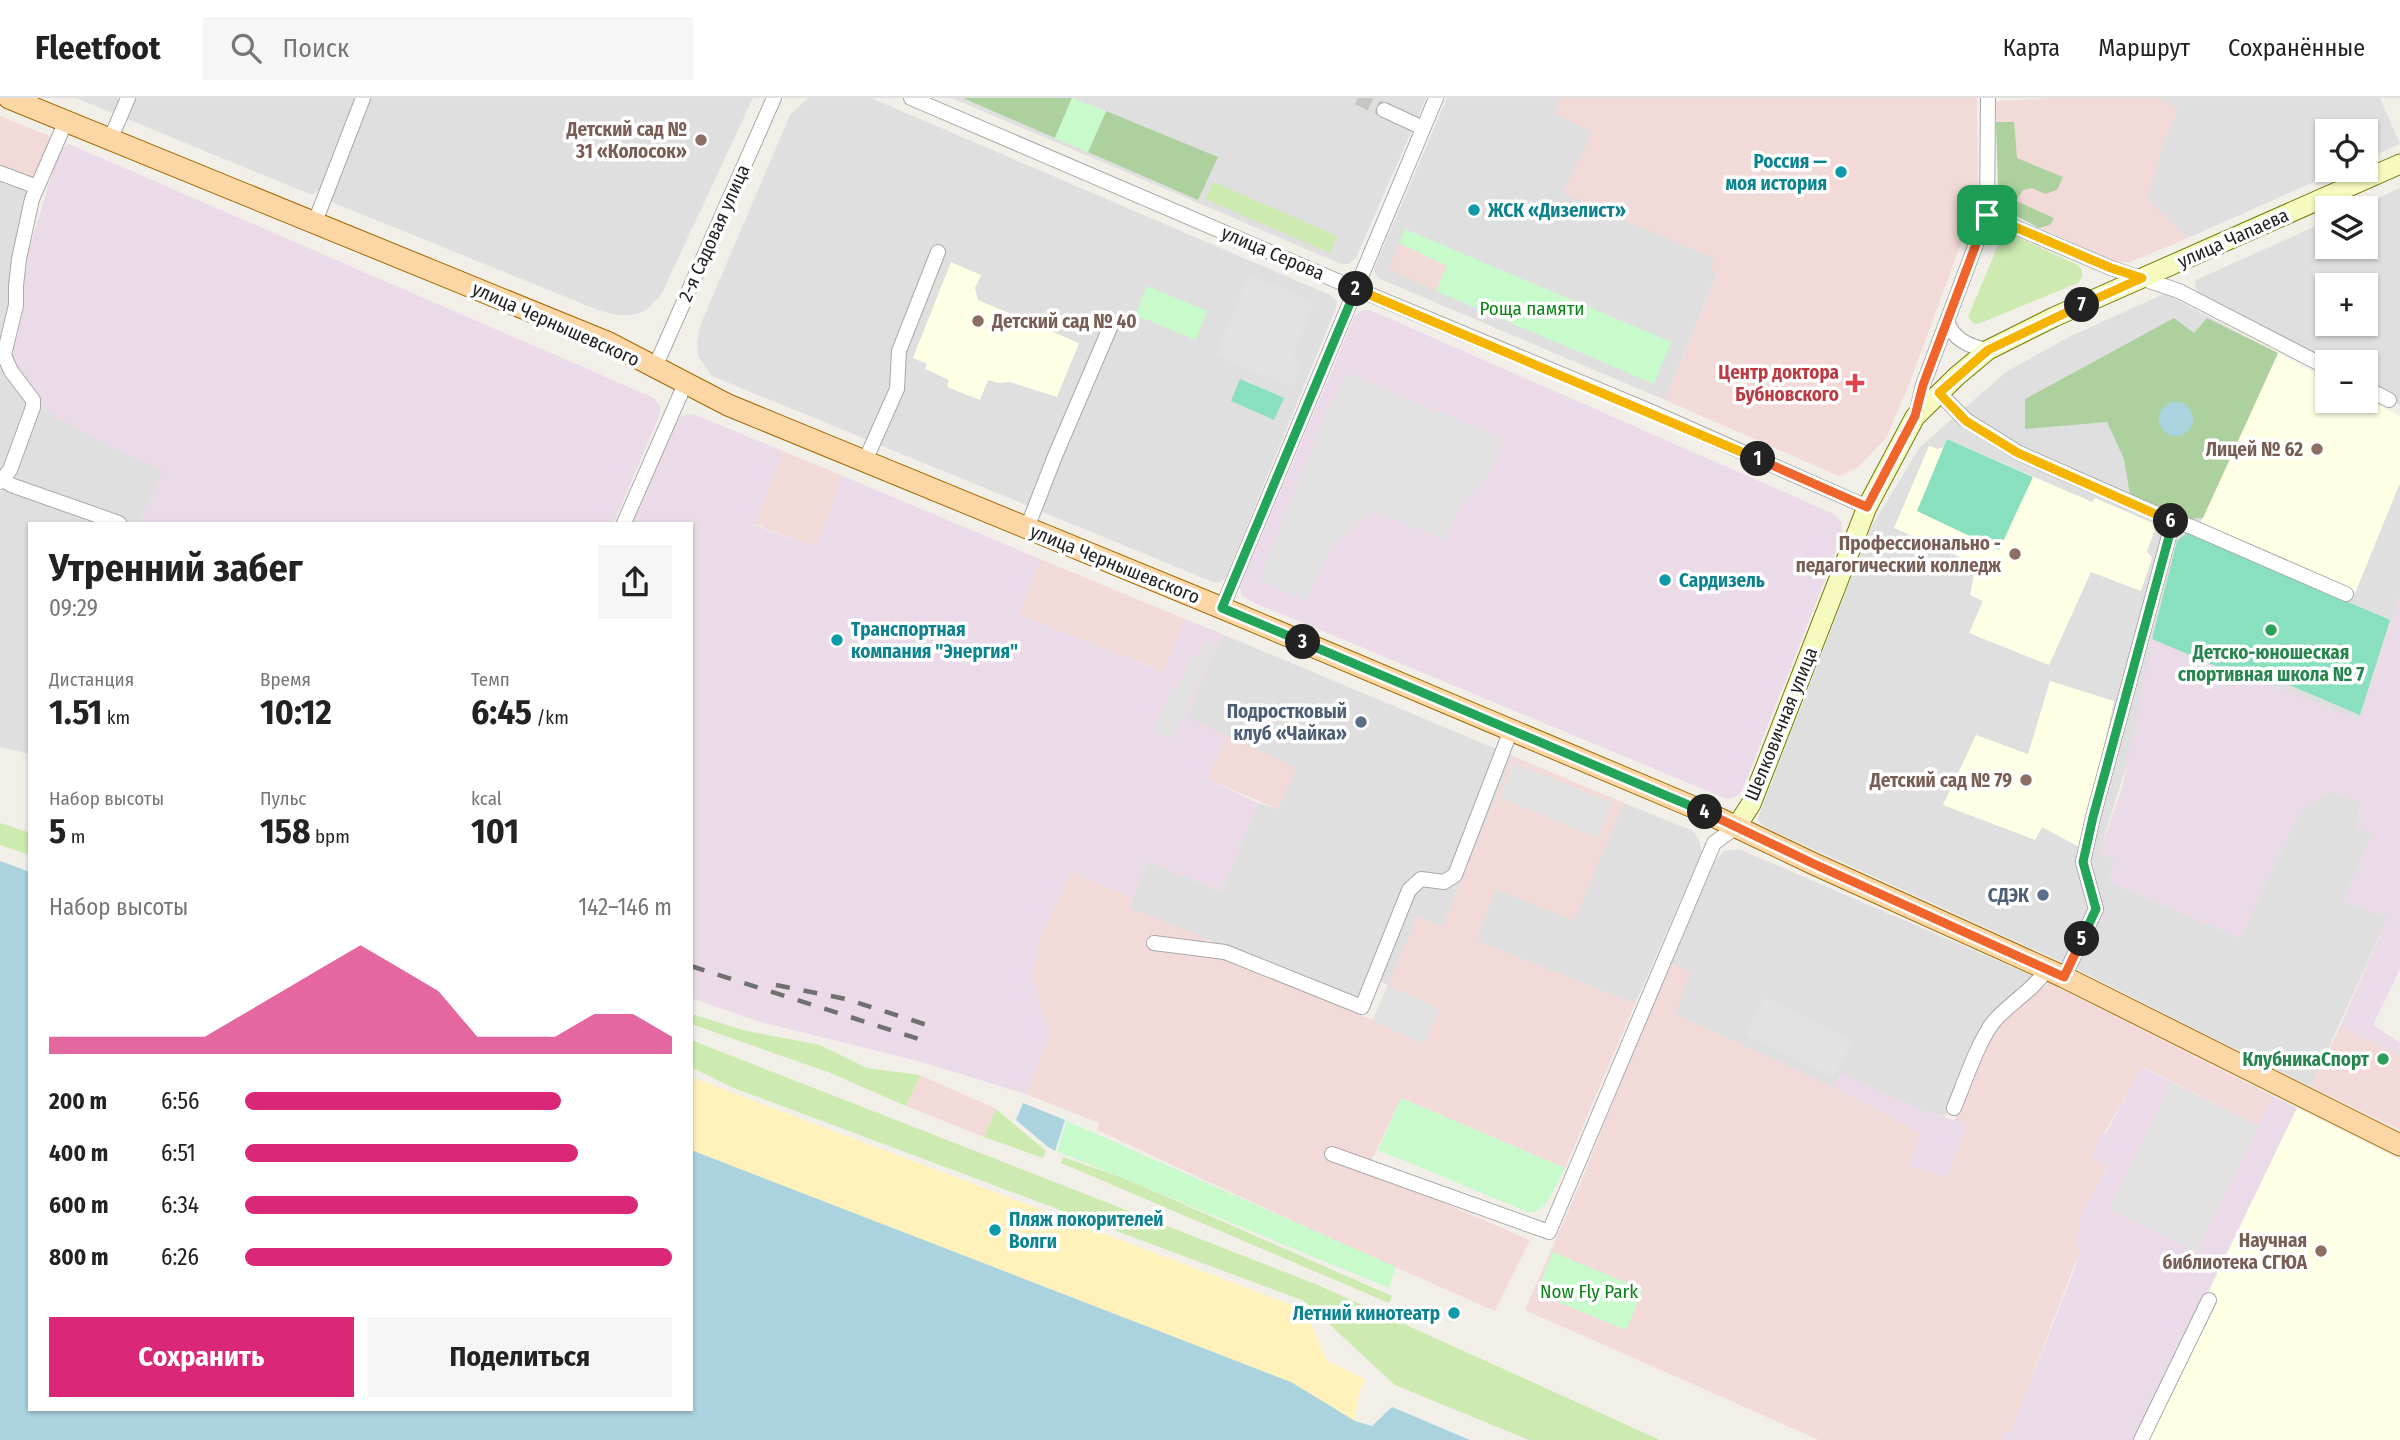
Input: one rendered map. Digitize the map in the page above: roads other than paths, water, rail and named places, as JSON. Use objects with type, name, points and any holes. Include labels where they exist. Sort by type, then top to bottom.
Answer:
[{"type":"main road","name":"улица Чернышевского","points":[[9,98],[609,343],[728,405],[1222,608],[1693,807],[2056,973],[2400,1145]]},
{"type":"street","points":[[110,140],[128,98]]},
{"type":"street","points":[[315,222],[363,98]]},
{"type":"street","name":"2-я Садовая улица","points":[[655,368],[774,98]]},
{"type":"street","name":"улица Серова","points":[[911,98],[1652,412],[1867,507]]},
{"type":"street","points":[[1222,608],[1436,98]]},
{"type":"street","name":"Шелковичная улица","points":[[1332,1154],[1549,1232],[1714,843],[1735,827],[1751,804],[1867,507],[1915,416],[1923,385],[1987,215],[1988,98]]},
{"type":"street","points":[[1384,110],[1423,128]]},
{"type":"street","points":[[65,121],[32,199],[19,259],[16,305],[4,355],[11,371],[33,400],[33,407],[10,470],[1,481],[116,522]]},
{"type":"street","name":"улица Чапаева","points":[[1915,416],[1988,350],[2054,317],[2400,164]]},
{"type":"street","points":[[0,173],[37,187]]},
{"type":"street","points":[[1987,215],[2111,268],[2179,290],[2315,361]]},
{"type":"street","points":[[865,461],[897,389],[899,351],[938,252]]},
{"type":"street","points":[[1948,321],[1959,339],[1988,350]]},
{"type":"street","points":[[1027,528],[1112,323]]},
{"type":"street","points":[[624,522],[685,384]]},
{"type":"street","points":[[1939,393],[1966,421],[2018,453],[2173,522],[2192,527],[2346,594]]},
{"type":"street","points":[[2378,394],[2389,400]]},
{"type":"street","points":[[1954,1108],[1995,1020],[2037,984],[2056,973],[2096,909],[2083,862],[2173,522]]},
{"type":"street","points":[[1154,943],[1225,952],[1362,1007],[1409,890],[1421,879],[1444,882],[1455,875],[1511,730]]},
{"type":"street","points":[[2141,1440],[2209,1300]]},
{"type":"water","points":[[2176,402],[2188,407],[2193,419],[2188,431],[2176,436],[2164,431],[2159,419],[2164,407]]},
{"type":"water","points":[[0,861],[28,871],[28,1411],[693,1411],[693,1151],[1291,1382],[1355,1421],[1372,1426],[1392,1407],[1470,1440],[0,1440]]},
{"type":"water","points":[[1023,1103],[1065,1120],[1055,1151],[1016,1120]]},
{"type":"tunnel","points":[[1358,98],[1384,110]]},
{"type":"railway","points":[[693,967],[922,1040]]},
{"type":"railway","points":[[776,985],[846,999],[927,1025]]},
{"type":"place","name":"Детский сад № 31 «Колосок»","points":[[701,140]]},
{"type":"place","name":"Россия — моя история","points":[[1841,172]]},
{"type":"place","name":"ЖСК «Дизелист»","points":[[1474,210]]},
{"type":"place","name":"Детский сад № 40","points":[[978,321]]},
{"type":"place","name":"Центр доктора Бубновского","points":[[1855,383]]},
{"type":"place","name":"Лицей № 62","points":[[2317,449]]},
{"type":"place","name":"Профессионально - педагогический колледж","points":[[2015,554]]},
{"type":"place","name":"Сардизель","points":[[1665,580]]},
{"type":"place","name":"Детско-юношеская спортивная школа № 7","points":[[2271,630]]},
{"type":"place","name":"Транспортная компания \"Энергия\"","points":[[837,640]]},
{"type":"place","name":"Подростковый клуб «Чайка»","points":[[1361,722]]},
{"type":"place","name":"Детский сад № 79","points":[[2026,780]]},
{"type":"place","name":"СДЭК","points":[[2043,895]]},
{"type":"place","name":"КлубникаСпорт","points":[[2383,1059]]},
{"type":"place","name":"Пляж покорителей Волги","points":[[995,1230]]},
{"type":"place","name":"Научная библиотека СГЮА","points":[[2321,1251]]},
{"type":"place","name":"Летний кинотеатр","points":[[1454,1313]]},
{"type":"park label","name":"Роща памяти","points":[[1532,308]]},
{"type":"park label","name":"Now Fly Park","points":[[1589,1291]]}]
